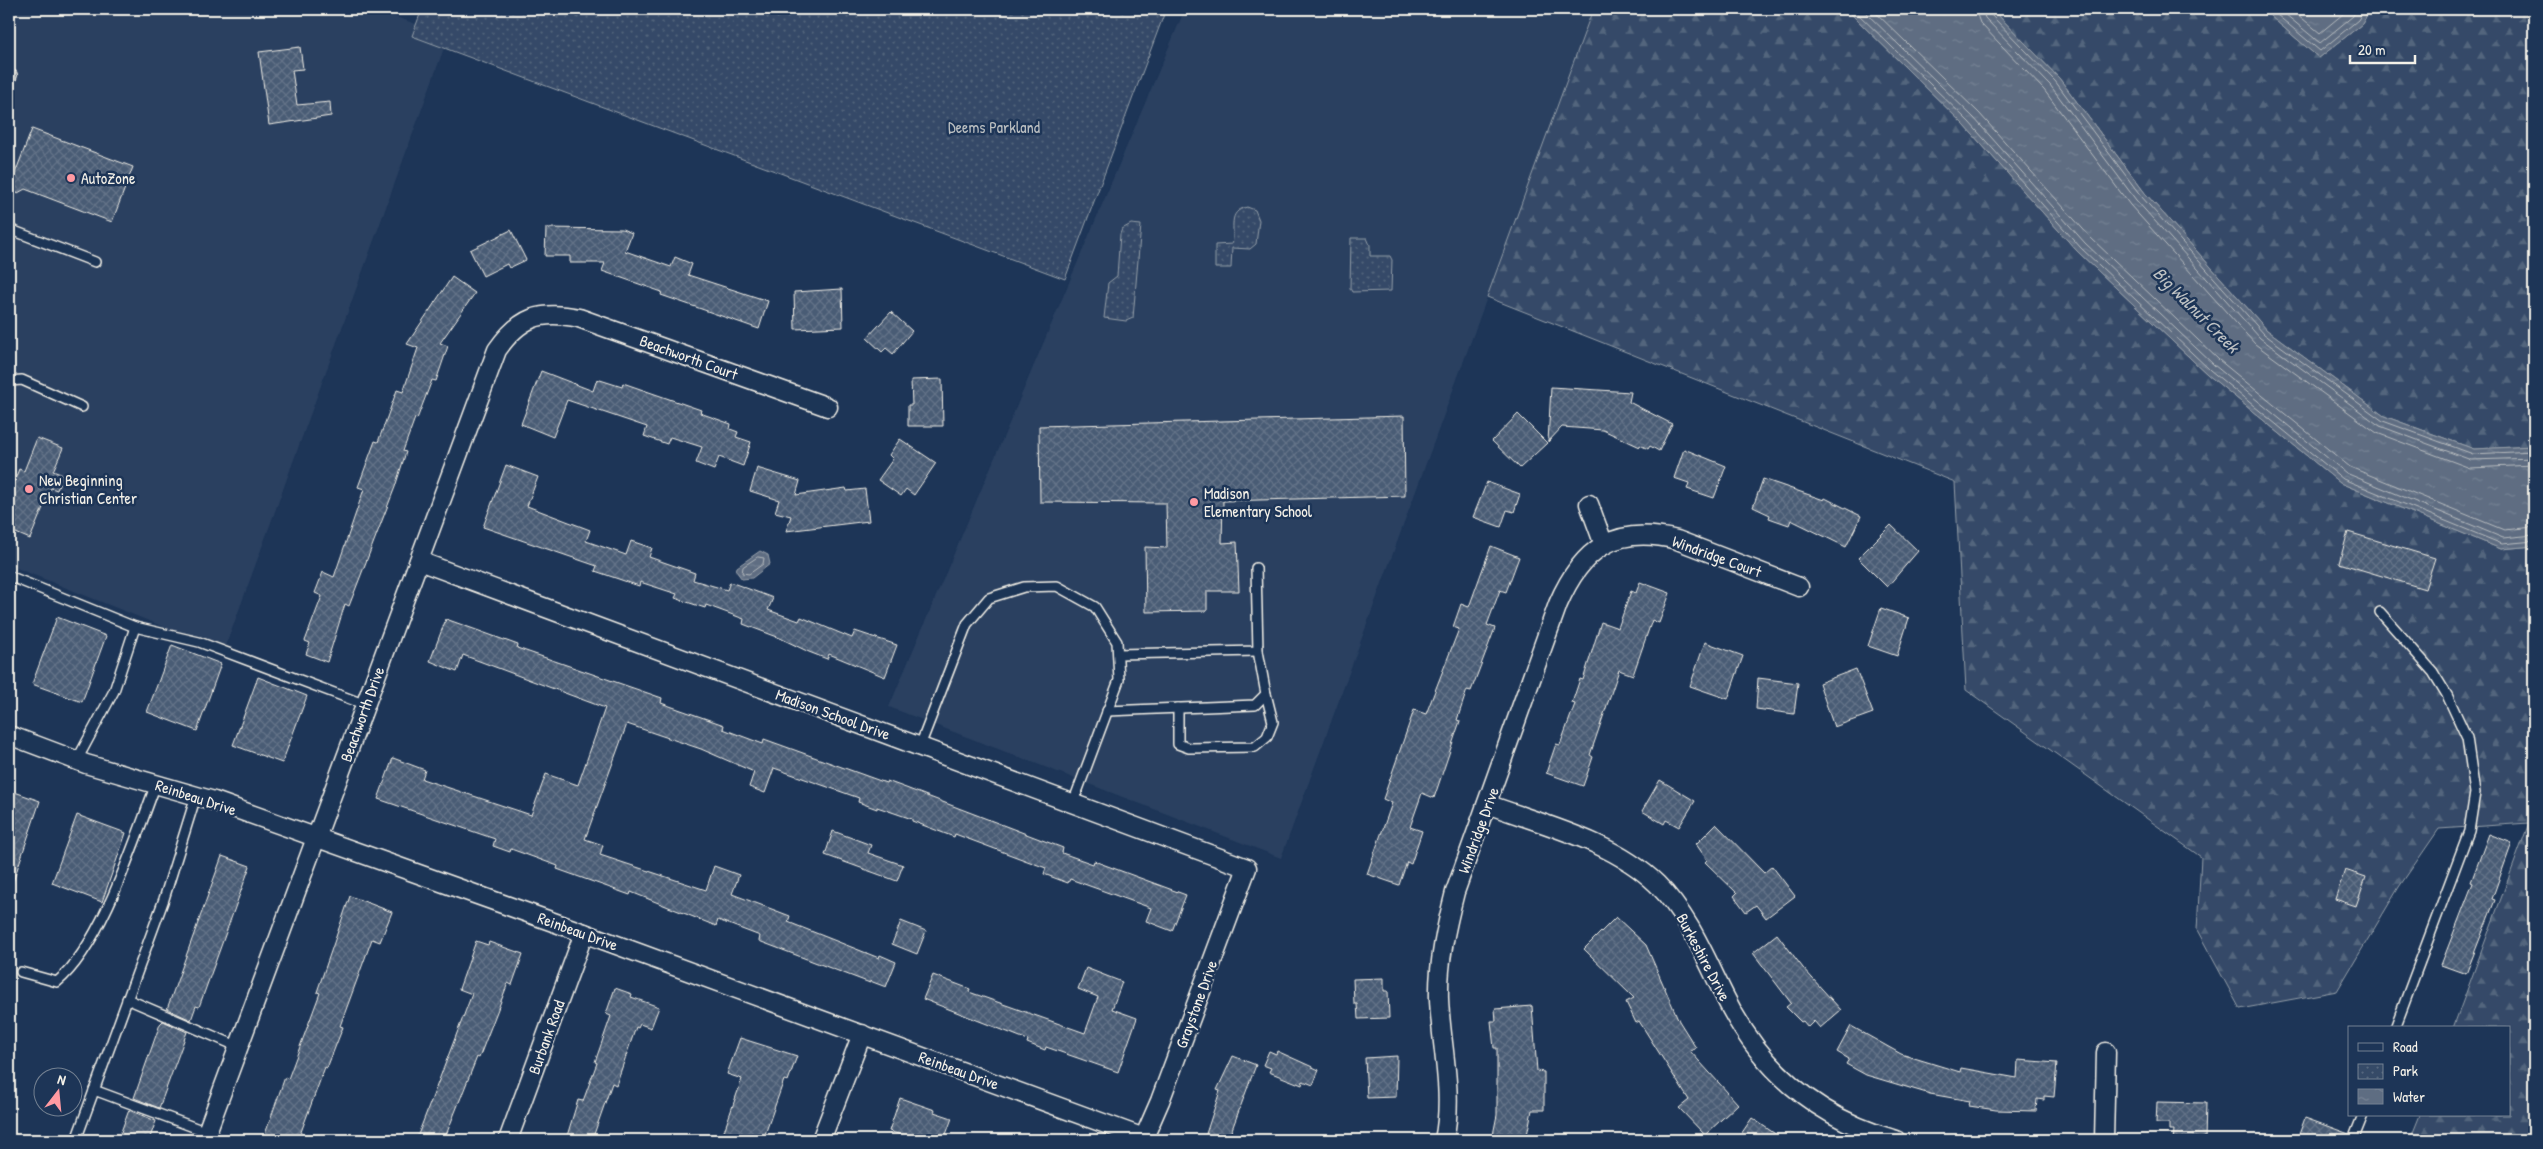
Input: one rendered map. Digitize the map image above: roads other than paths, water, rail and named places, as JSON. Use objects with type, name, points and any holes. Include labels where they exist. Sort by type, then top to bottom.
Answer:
[{"type":"street","name":"Beachworth Court","points":[[549,314],[578,318],[828,407]]},
{"type":"street","name":"Beachworth Drive","points":[[205,1136],[497,350],[518,325],[532,318],[549,314]]},
{"type":"street","points":[[1589,504],[1604,544]]},
{"type":"street","name":"Windridge Court","points":[[1604,544],[1631,536],[1659,536],[1677,540],[1798,587]]},
{"type":"street","name":"Windridge Drive","points":[[1444,1140],[1448,1101],[1440,999],[1442,956],[1455,892],[1565,586],[1575,569],[1604,544]]},
{"type":"street","name":"Madison School Drive","points":[[419,561],[1247,868]]},
{"type":"street","name":"Reinbeau Drive","points":[[9,735],[77,760],[196,796],[584,933],[1144,1139]]},
{"type":"street","name":"Burkeshire Drive","points":[[1487,804],[1595,844],[1628,862],[1656,883],[1682,911],[1726,1000],[1769,1066],[1829,1112],[1870,1133],[1896,1140]]},
{"type":"street","name":"Graystone Drive","points":[[1144,1139],[1247,868]]},
{"type":"street","name":"Burbank Road","points":[[508,1140],[584,933]]},
{"type":"street","points":[[821,1140],[862,1034]]},
{"type":"street","points":[[2104,1140],[2106,1052]]},
{"type":"lane","points":[[9,74],[12,75],[9,84]]},
{"type":"lane","points":[[9,229],[95,262]]},
{"type":"lane","points":[[9,381],[22,380],[82,407]]},
{"type":"lane","points":[[1178,708],[1178,744],[1189,748],[1255,747],[1267,737],[1273,722],[1258,651],[1256,568]]},
{"type":"lane","points":[[9,576],[134,627],[199,642],[366,705]]},
{"type":"lane","points":[[920,746],[967,624],[989,598],[1024,587],[1057,586],[1095,607],[1118,642],[1119,680],[1073,802]]},
{"type":"lane","points":[[2380,612],[2433,672],[2447,695],[2467,738],[2475,793],[2469,831],[2396,1026]]},
{"type":"lane","points":[[77,760],[114,691],[134,627]]},
{"type":"lane","points":[[1118,654],[1258,651]]},
{"type":"lane","points":[[1107,711],[1255,705],[1266,694]]},
{"type":"lane","points":[[21,972],[57,982],[70,972],[110,902],[156,784]]},
{"type":"lane","points":[[76,1140],[164,899],[196,796]]},
{"type":"lane","points":[[127,999],[239,1047]]},
{"type":"lane","points":[[94,1090],[205,1136]]},
{"type":"lane","points":[[2353,1140],[2362,1116]]},
{"type":"water","name":"Big Walnut Creek","points":[[1846,9],[1992,9],[2059,78],[2145,193],[2267,330],[2384,416],[2474,449],[2534,446],[2534,546],[2501,549],[2340,483],[2207,374],[2077,251],[1965,126]]},
{"type":"water","points":[[2262,9],[2370,9],[2362,24],[2319,58]]},
{"type":"water","points":[[760,551],[768,555],[770,564],[752,578],[742,579],[736,571],[737,567]]},
{"type":"place","name":"AutoZone","points":[[71,178]]},
{"type":"place","name":"New Beginning Christian Center","points":[[29,489]]},
{"type":"place","name":"Madison Elementary School","points":[[1194,502]]},
{"type":"park label","name":"Deems Parkland","points":[[994,127]]}]
